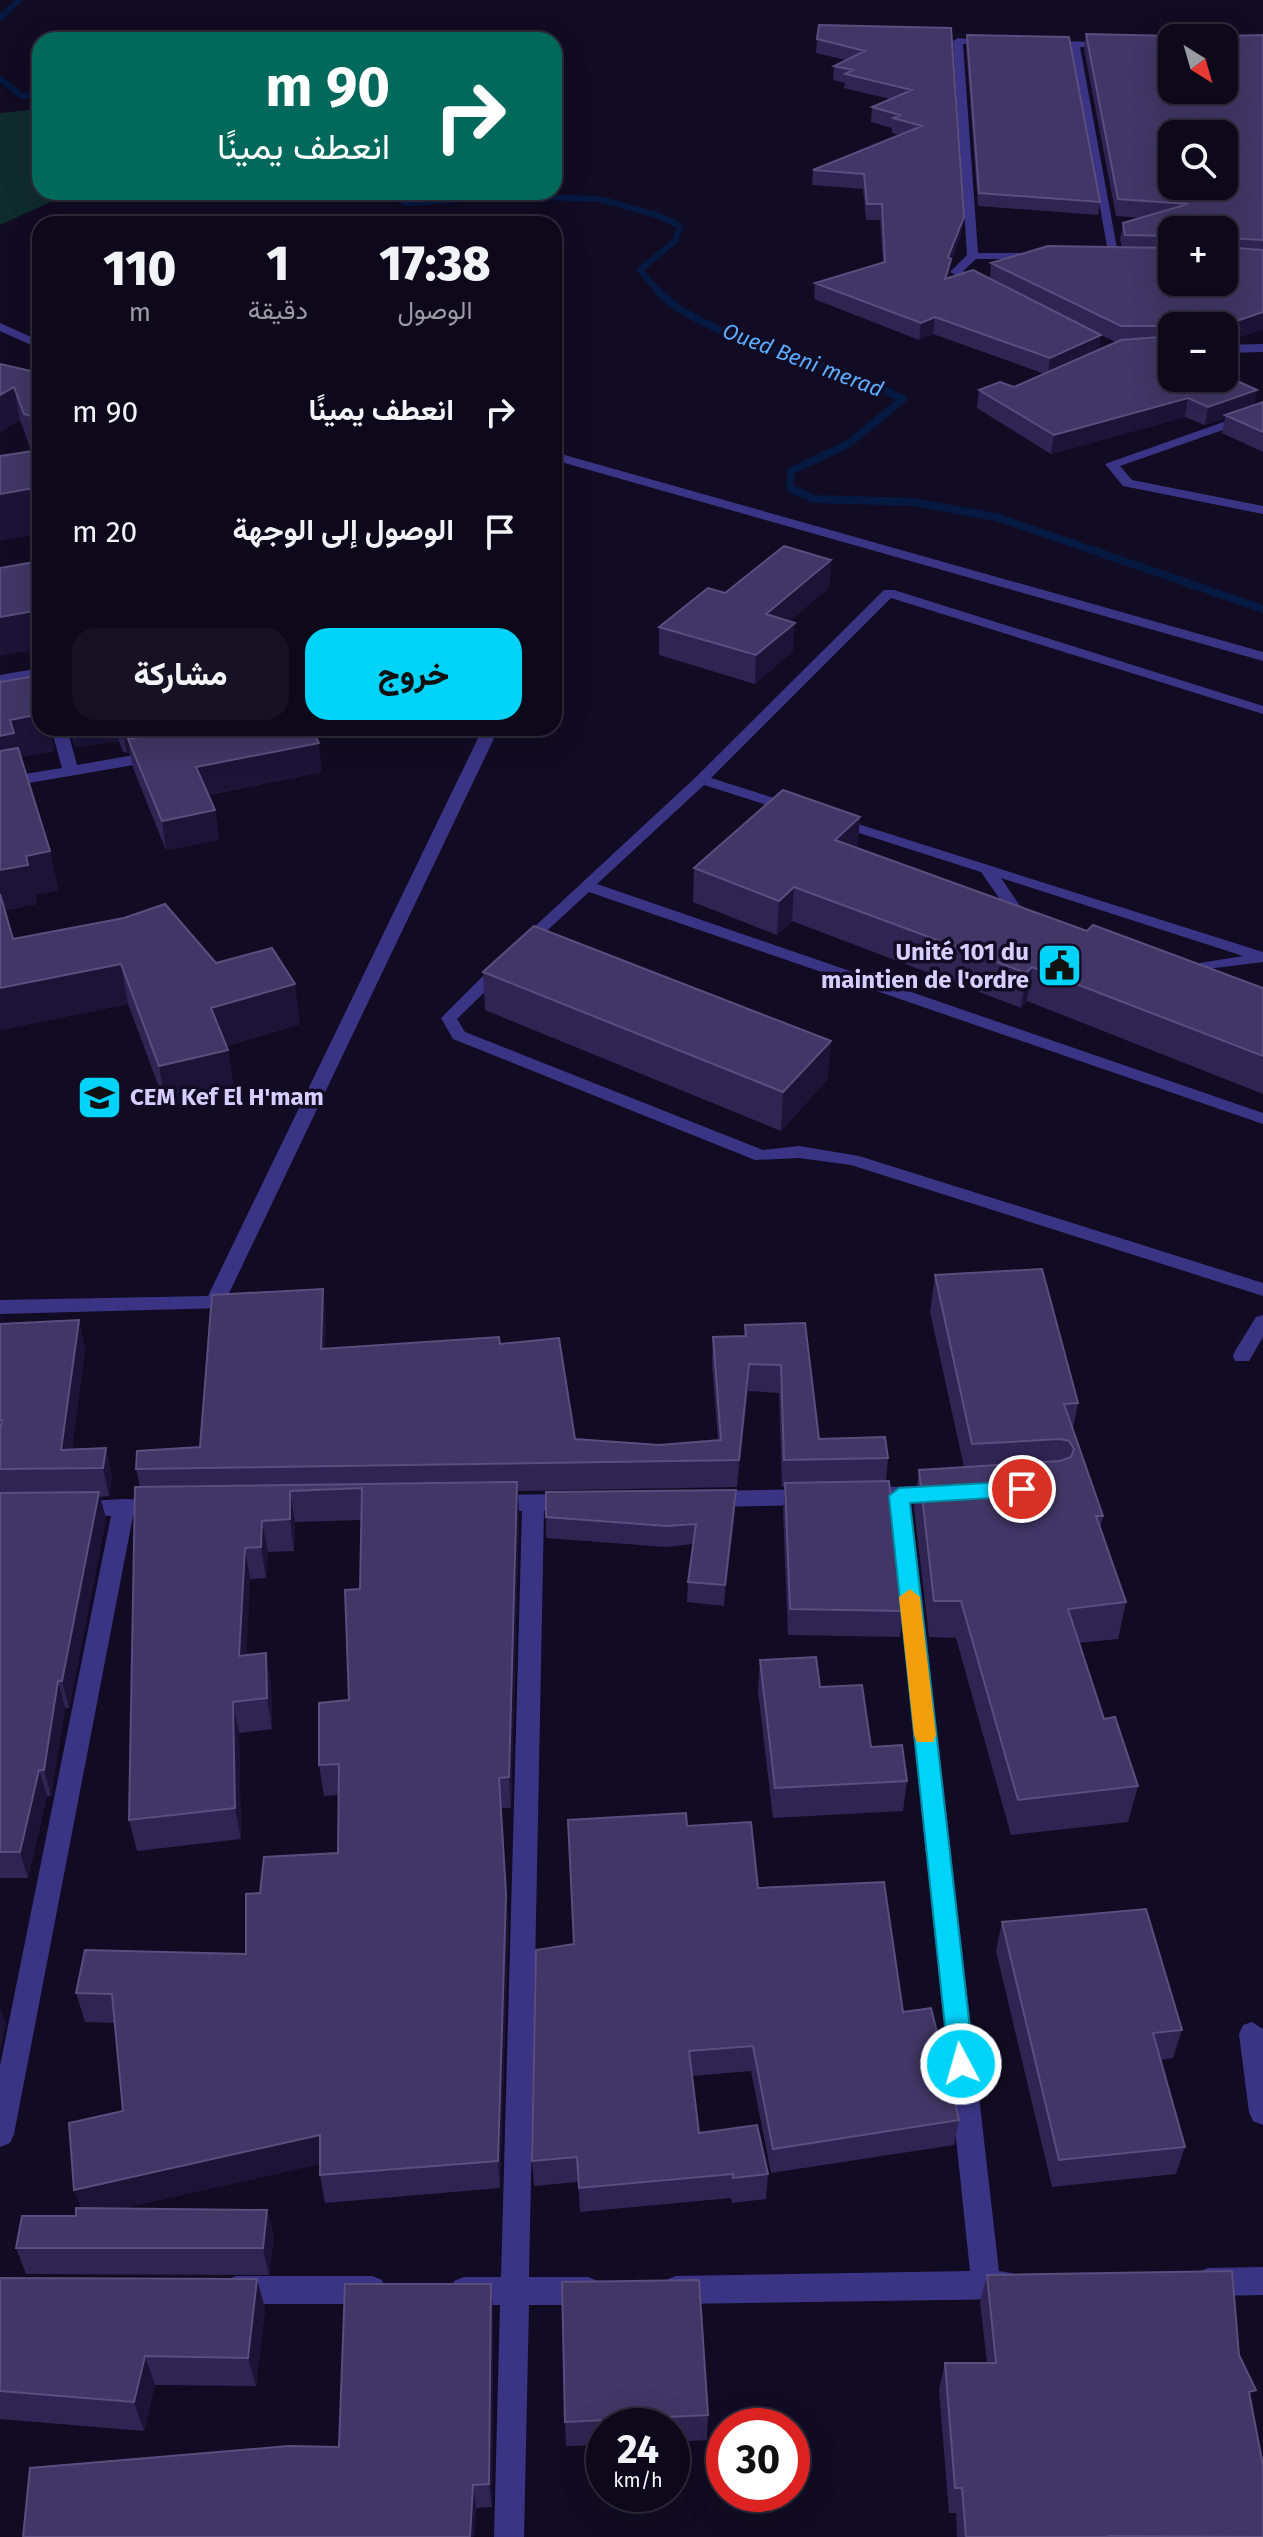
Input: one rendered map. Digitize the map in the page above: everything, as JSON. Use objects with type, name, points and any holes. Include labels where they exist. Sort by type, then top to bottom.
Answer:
[{"type":"street","points":[[973,256],[958,41],[1002,42]]},
{"type":"street","points":[[1031,43],[1130,45]]},
{"type":"street","points":[[1075,45],[1115,257]]},
{"type":"street","points":[[993,292],[956,272],[973,256],[1052,256]]},
{"type":"street","points":[[1099,257],[1129,257]]},
{"type":"street","points":[[0,327],[32,341]]},
{"type":"street","points":[[1238,349],[1263,348]]},
{"type":"street","points":[[1263,412],[1112,464],[1128,483],[1263,510]]},
{"type":"street","points":[[562,458],[688,491],[1263,657]]},
{"type":"street","points":[[0,679],[32,673]]},
{"type":"street","points":[[61,736],[71,771]]},
{"type":"street","points":[[0,1307],[215,1303],[487,736]]},
{"type":"street","points":[[0,783],[178,752]]},
{"type":"street","points":[[692,1499],[899,1496],[960,1492]]},
{"type":"street","points":[[899,1496],[986,2286]]},
{"type":"street","points":[[470,1503],[596,1501]]},
{"type":"street","points":[[509,2537],[533,1502]]},
{"type":"street","points":[[46,1508],[187,1506]]},
{"type":"street","points":[[0,2134],[124,1507]]},
{"type":"street","points":[[1252,2034],[1263,2112]]},
{"type":"street","points":[[1186,2282],[1263,2281]]},
{"type":"street","points":[[655,2290],[1047,2284]]},
{"type":"street","points":[[214,2290],[403,2291]]},
{"type":"street","points":[[434,2291],[624,2290]]},
{"type":"lane","points":[[1263,710],[889,593],[701,780],[585,885],[449,1018],[459,1035],[761,1156],[799,1152],[853,1160],[1263,1290]]},
{"type":"lane","points":[[701,780],[1263,957]]},
{"type":"lane","points":[[986,868],[1030,931]]},
{"type":"lane","points":[[585,885],[817,962],[1263,1119]]},
{"type":"lane","points":[[1159,973],[1263,957]]},
{"type":"lane","points":[[1242,1356],[1263,1322]]},
{"type":"green space","points":[[32,110],[32,200],[55,200],[0,225],[0,113]]},
{"type":"building","points":[[819,25],[951,28],[964,217],[948,257],[951,259],[945,279],[973,270],[1101,335],[1050,358],[935,317],[921,323],[815,283],[885,262],[882,204],[867,204],[864,174],[813,170],[922,126],[893,118],[900,115],[872,107],[912,90],[845,74],[853,70],[834,66],[865,51],[817,39]]},
{"type":"building","points":[[1086,34],[1158,36],[1158,104],[1238,104],[1238,36],[1263,35],[1263,240],[1238,239],[1238,216],[1158,216],[1158,236],[1125,235],[1123,223],[1188,204],[1118,199]]},
{"type":"building","points":[[967,35],[1069,37],[1100,202],[979,193]]},
{"type":"building","points":[[1048,246],[1158,248],[1158,296],[1238,296],[1238,248],[1263,250],[1263,312],[1238,321],[1238,312],[1158,312],[1158,326],[1121,326],[991,263]]},
{"type":"building","points":[[1158,337],[1158,392],[1238,392],[1238,381],[1257,390],[1208,407],[1188,398],[1054,435],[979,390],[1000,382],[1014,387],[1121,340]]},
{"type":"building","points":[[0,364],[32,371],[32,416],[24,414],[14,387],[0,395]]},
{"type":"building","points":[[1263,402],[1263,432],[1225,415]]},
{"type":"building","points":[[32,451],[32,488],[0,494],[0,456]]},
{"type":"building","points":[[784,546],[831,560],[766,614],[795,623],[756,655],[659,627],[708,588],[725,593]]},
{"type":"building","points":[[32,562],[32,611],[0,617],[0,568]]},
{"type":"building","points":[[32,676],[32,716],[10,720],[14,733],[0,736],[0,680]]},
{"type":"building","points":[[145,736],[315,736],[319,743],[196,767],[215,810],[162,821],[128,739]]},
{"type":"building","points":[[18,748],[50,851],[26,856],[28,865],[0,870],[0,751]]},
{"type":"building","points":[[783,790],[860,817],[835,840],[1087,931],[1093,925],[1263,988],[1263,1056],[1032,967],[1026,973],[794,887],[779,901],[694,868]]},
{"type":"building","points":[[0,894],[13,939],[124,918],[165,904],[216,963],[272,948],[295,984],[211,1008],[228,1050],[159,1066],[121,964],[0,988]]},
{"type":"building","points":[[534,926],[831,1041],[783,1092],[483,972]]},
{"type":"building","points":[[1042,1269],[1078,1403],[1064,1404],[1103,1516],[1096,1516],[1126,1602],[1068,1609],[1104,1719],[1115,1717],[1138,1786],[1018,1800],[961,1601],[934,1601],[919,1470],[1060,1461],[1071,1457],[1074,1449],[1069,1441],[1060,1439],[972,1444],[935,1275]]},
{"type":"building","points":[[323,1289],[321,1349],[499,1337],[500,1344],[559,1338],[575,1439],[659,1445],[721,1440],[713,1337],[746,1336],[745,1325],[805,1323],[819,1439],[885,1437],[888,1458],[784,1460],[781,1365],[749,1364],[739,1460],[136,1469],[137,1451],[200,1447],[212,1295]]},
{"type":"building","points":[[79,1320],[61,1450],[106,1448],[103,1468],[0,1469],[0,1324]]},
{"type":"building","points":[[889,1481],[903,1611],[790,1609],[785,1483]]},
{"type":"building","points":[[517,1482],[509,1777],[499,1778],[506,1894],[498,2161],[320,2175],[320,2135],[74,2190],[69,2123],[123,2111],[112,1994],[76,1993],[85,1950],[246,1954],[246,1894],[260,1893],[264,1857],[338,1853],[339,1764],[319,1765],[319,1703],[349,1700],[345,1590],[360,1589],[362,1488],[290,1491],[290,1519],[262,1521],[261,1547],[245,1548],[239,1656],[266,1653],[267,1698],[233,1702],[235,1808],[129,1820],[135,1487]]},
{"type":"building","points":[[736,1490],[725,1585],[688,1582],[696,1524],[667,1526],[546,1517],[546,1492]]},
{"type":"building","points":[[99,1492],[62,1681],[58,1681],[44,1770],[39,1770],[20,1852],[0,1852],[0,1493]]},
{"type":"building","points":[[816,1657],[820,1687],[862,1685],[871,1747],[902,1745],[907,1781],[775,1788],[760,1660]]},
{"type":"building","points":[[686,1813],[687,1826],[751,1822],[758,1888],[884,1882],[903,2012],[931,2008],[959,2120],[773,2149],[753,2046],[689,2051],[699,2133],[757,2125],[768,2174],[733,2178],[733,2174],[579,2188],[577,2157],[532,2161],[536,1950],[574,1944],[568,1820]]},
{"type":"building","points":[[1146,1909],[1182,2030],[1153,2033],[1185,2147],[1059,2160],[1002,1922]]},
{"type":"building","points":[[76,2208],[267,2210],[263,2248],[16,2248],[22,2216],[76,2216]]},
{"type":"building","points":[[1232,2271],[1239,2355],[1256,2390],[1249,2392],[1263,2466],[1263,2537],[966,2537],[962,2488],[955,2488],[945,2363],[996,2363],[987,2275]]},
{"type":"building","points":[[0,2278],[257,2279],[248,2358],[145,2356],[134,2402],[0,2391]]},
{"type":"building","points":[[699,2280],[706,2415],[690,2416],[690,2408],[586,2408],[586,2421],[565,2422],[562,2282]]},
{"type":"building","points":[[345,2284],[491,2284],[489,2484],[473,2485],[470,2537],[23,2537],[30,2468],[289,2446],[339,2447]]},
{"type":"waterway","name":"Oued Beni merad","points":[[0,18],[19,0]]},
{"type":"waterway","name":"Oued Beni merad","points":[[0,79],[22,96],[32,95]]},
{"type":"waterway","name":"Oued Beni merad","points":[[562,198],[600,199],[660,216],[680,226],[675,241],[640,270],[659,292]]},
{"type":"waterway","name":"Oued Beni merad","points":[[400,200],[407,203],[449,200]]},
{"type":"waterway","name":"Oued Beni merad","points":[[659,292],[695,318],[721,330],[777,352],[852,375],[903,399],[848,444],[791,471],[790,488],[814,499],[912,502],[996,517],[1263,609]]},
{"type":"slow traffic","points":[[910,1597],[925,1735]]},
{"type":"place","name":"Unité 101 du maintien de l'ordre","points":[[1060,966]]},
{"type":"place","name":"CEM Kef El H'mam","points":[[99,1097]]},
{"type":"route","points":[[961,2064],[899,1496],[1022,1489]]}]
